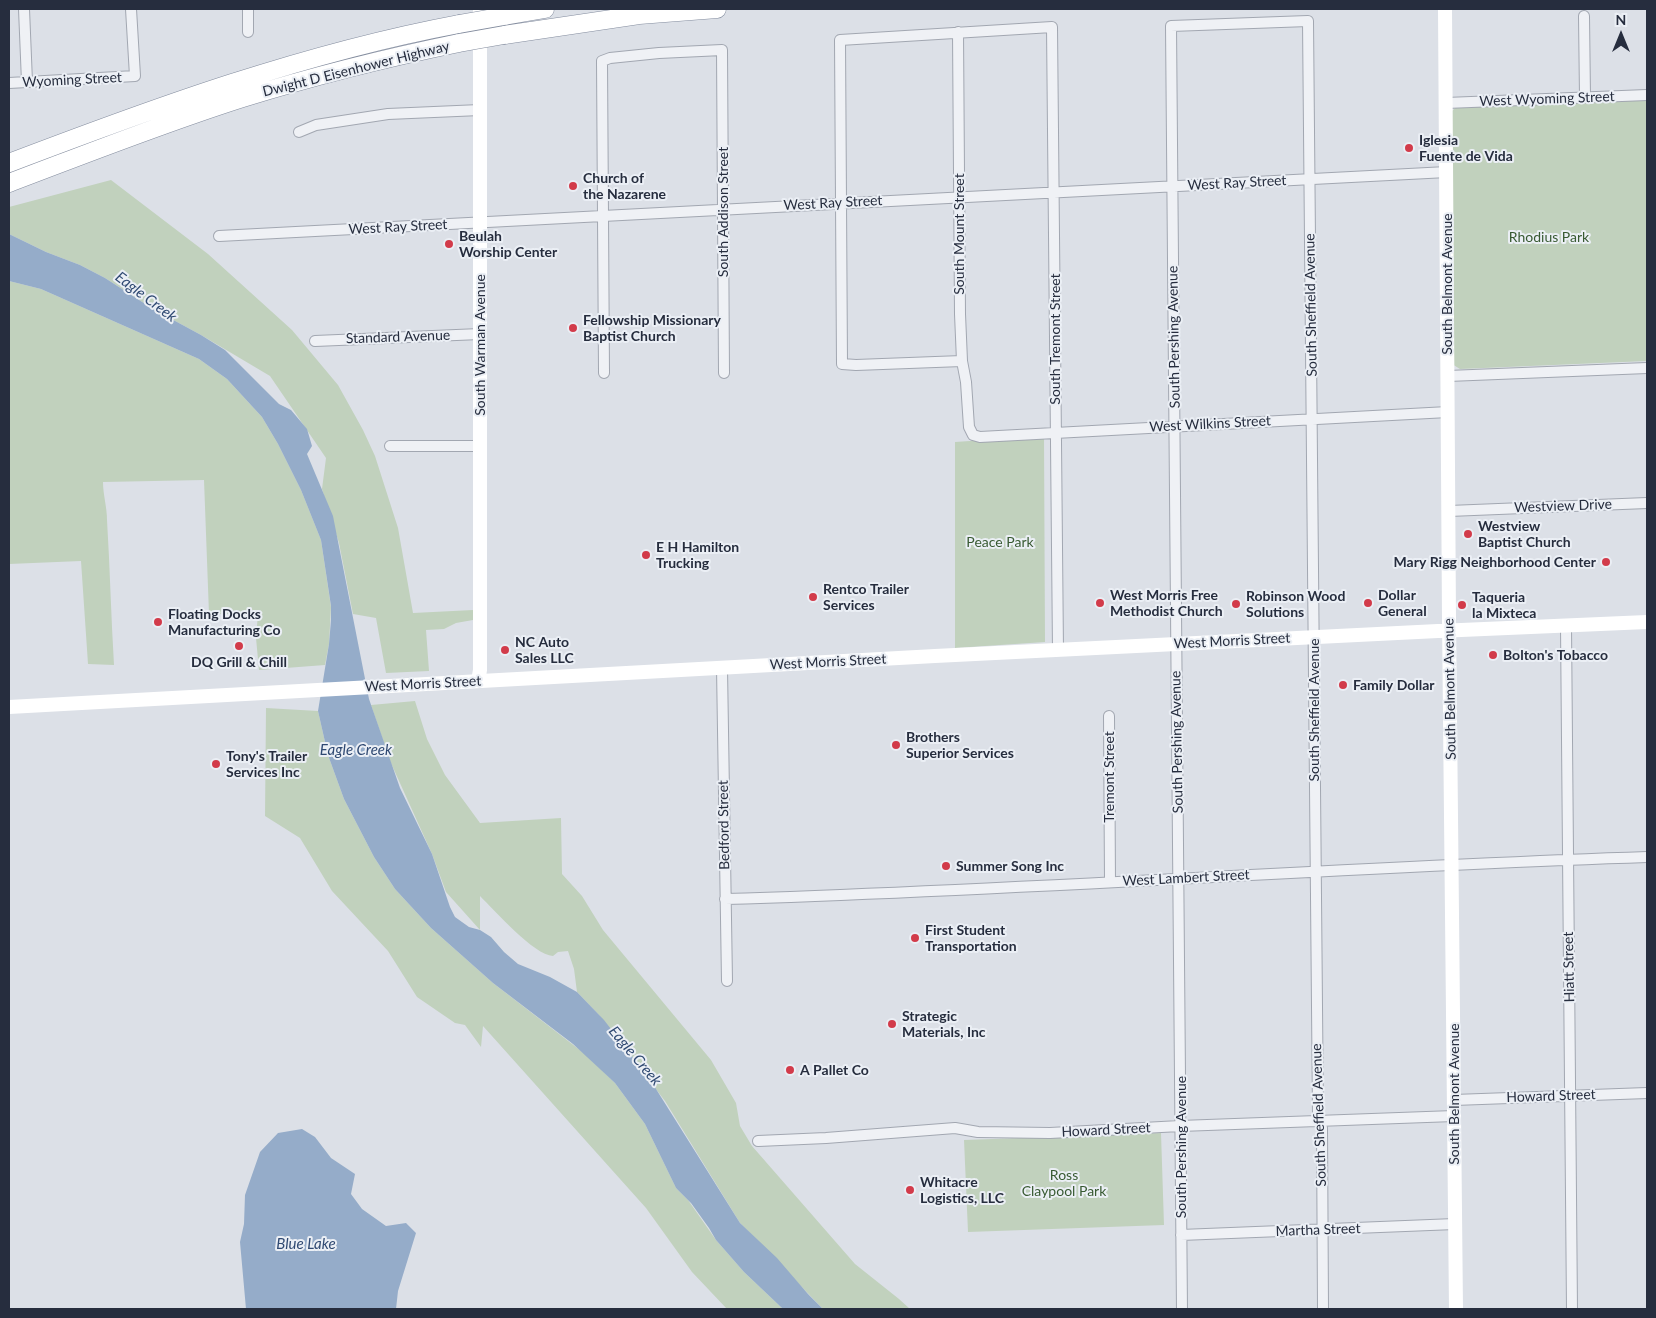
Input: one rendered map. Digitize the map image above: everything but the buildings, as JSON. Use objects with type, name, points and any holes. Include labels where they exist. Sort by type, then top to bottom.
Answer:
[{"type":"highway","name":"Dwight D Eisenhower Highway","points":[[9,163],[158,108],[255,75],[357,47],[459,24],[545,9]]},
{"type":"highway","name":"Dwight D Eisenhower Highway","points":[[11,183],[182,119],[338,71],[459,43],[504,35],[621,18],[717,9]]},
{"type":"main road","name":"South Warman Avenue","points":[[478,681],[480,670],[480,9]]},
{"type":"main road","name":"South Belmont Avenue","points":[[1446,9],[1456,1309]]},
{"type":"main road","name":"West Morris Street","points":[[9,707],[1058,650],[1647,622]]},
{"type":"street","points":[[24,9],[27,82]]},
{"type":"street","name":"Wyoming Street","points":[[9,83],[136,76],[131,9]]},
{"type":"street","points":[[248,9],[248,32]]},
{"type":"street","points":[[1584,16],[1585,98]]},
{"type":"street","name":"South Sheffield Avenue","points":[[1171,26],[1308,21],[1318,1114],[1322,1128],[1323,1309]]},
{"type":"street","name":"South Pershing Avenue","points":[[1171,26],[1182,1309]]},
{"type":"street","name":"South Tremont Street","points":[[958,32],[1052,27],[1058,650]]},
{"type":"street","points":[[958,32],[840,40],[840,203],[842,364],[962,361]]},
{"type":"street","name":"South Mount Street","points":[[958,32],[962,361],[966,382],[969,427],[973,435]]},
{"type":"street","name":"South Addison Street","points":[[602,216],[602,61],[610,58],[659,53],[722,50],[724,373]]},
{"type":"street","name":"West Wyoming Street","points":[[1446,103],[1647,95]]},
{"type":"street","points":[[299,132],[316,125],[388,114],[480,110]]},
{"type":"street","name":"West Ray Street","points":[[219,236],[1446,172]]},
{"type":"street","points":[[602,216],[604,373]]},
{"type":"street","name":"Standard Avenue","points":[[316,341],[480,334]]},
{"type":"street","points":[[1448,376],[1647,368]]},
{"type":"street","name":"West Wilkins Street","points":[[973,435],[980,437],[1175,425],[1448,412]]},
{"type":"street","points":[[390,446],[480,446]]},
{"type":"street","name":"Westview Drive","points":[[1449,510],[1647,502]]},
{"type":"street","name":"Hiatt Street","points":[[1566,626],[1572,1309]]},
{"type":"street","name":"Bedford Street","points":[[722,668],[727,982]]},
{"type":"street","name":"Tremont Street","points":[[1108,716],[1110,882]]},
{"type":"street","name":"West Lambert Street","points":[[726,899],[828,896],[1452,864],[1647,857]]},
{"type":"street","name":"Howard Street","points":[[1454,1100],[1647,1093]]},
{"type":"street","name":"Howard Street","points":[[758,1141],[955,1128],[978,1132],[1050,1133],[1180,1126],[1454,1116]]},
{"type":"street","name":"Martha Street","points":[[1181,1235],[1455,1224]]},
{"type":"green space","name":"Rhodius Park","points":[[1647,100],[1647,361],[1460,369],[1452,364],[1450,113],[1456,107]]},
{"type":"green space","points":[[111,180],[208,254],[292,330],[338,385],[375,456],[398,528],[413,613],[473,610],[473,620],[456,623],[444,629],[426,630],[429,671],[386,673],[376,618],[353,614],[339,543],[322,489],[326,458],[270,376],[153,309],[105,278],[9,234],[9,207]]},
{"type":"green space","points":[[9,281],[41,289],[199,359],[227,379],[262,417],[301,490],[321,540],[331,607],[329,644],[325,665],[259,670],[256,638],[258,614],[209,614],[204,480],[103,482],[107,515],[114,665],[88,664],[81,561],[9,564]]},
{"type":"green space","name":"Peace Park","points":[[1044,436],[1045,642],[955,648],[955,442]]},
{"type":"green space","points":[[415,701],[427,739],[445,775],[480,823],[561,818],[562,874],[582,896],[603,930],[711,1060],[736,1103],[740,1126],[752,1146],[855,1264],[910,1309],[823,1309],[740,1223],[665,1101],[599,1015],[577,992],[574,969],[568,951],[558,952],[553,956],[545,954],[526,941],[480,896],[480,930],[446,892],[432,854],[390,761],[371,705]]},
{"type":"green space","points":[[266,708],[318,711],[328,755],[344,799],[374,857],[395,889],[431,928],[493,983],[585,1054],[615,1083],[645,1124],[676,1188],[688,1200],[716,1240],[744,1272],[783,1309],[727,1309],[692,1272],[646,1208],[483,1026],[481,1047],[465,1025],[455,1023],[417,997],[388,951],[332,891],[300,838],[265,816]]},
{"type":"green space","name":"Ross Claypool Park","points":[[1161,1133],[1164,1225],[968,1232],[964,1140]]},
{"type":"water","name":"Eagle Creek","points":[[9,234],[105,278],[153,309],[225,350],[279,404],[291,410],[307,429],[312,446],[307,454],[333,516],[369,699],[400,788],[432,854],[455,917],[469,927],[480,930],[491,937],[518,964],[550,977],[577,992],[604,1020],[651,1081],[740,1223],[777,1258],[823,1309],[783,1309],[744,1272],[716,1240],[691,1203],[676,1188],[645,1124],[615,1083],[573,1044],[493,983],[431,928],[395,889],[374,857],[344,799],[328,755],[318,711],[331,620],[331,606],[321,540],[301,490],[262,417],[227,379],[199,359],[41,289],[9,281]]},
{"type":"water","name":"Blue Lake","points":[[302,1129],[315,1137],[331,1158],[355,1174],[351,1194],[362,1209],[386,1226],[406,1223],[416,1233],[398,1291],[396,1309],[246,1309],[240,1242],[244,1224],[245,1195],[260,1152],[278,1133]]},
{"type":"place","name":"Iglesia Fuente de Vida","points":[[1409,148]]},
{"type":"place","name":"Church of the Nazarene","points":[[573,186]]},
{"type":"place","name":"Beulah Worship Center","points":[[449,244]]},
{"type":"place","name":"Fellowship Missionary Baptist Church","points":[[573,328]]},
{"type":"place","name":"Westview Baptist Church","points":[[1468,534]]},
{"type":"place","name":"E H Hamilton Trucking","points":[[646,555]]},
{"type":"place","name":"Mary Rigg Neighborhood Center","points":[[1606,562]]},
{"type":"place","name":"Rentco Trailer Services","points":[[813,597]]},
{"type":"place","name":"West Morris Free Methodist Church","points":[[1100,603]]},
{"type":"place","name":"Dollar General","points":[[1368,603]]},
{"type":"place","name":"Robinson Wood Solutions","points":[[1236,604]]},
{"type":"place","name":"Taqueria la Mixteca","points":[[1462,605]]},
{"type":"place","name":"Floating Docks Manufacturing Co","points":[[158,622]]},
{"type":"place","name":"DQ Grill & Chill","points":[[239,646]]},
{"type":"place","name":"NC Auto Sales LLC","points":[[505,650]]},
{"type":"place","name":"Bolton's Tobacco","points":[[1493,655]]},
{"type":"place","name":"Family Dollar","points":[[1343,685]]},
{"type":"place","name":"Brothers Superior Services","points":[[896,745]]},
{"type":"place","name":"Tony's Trailer Services Inc","points":[[216,764]]},
{"type":"place","name":"Summer Song Inc","points":[[946,866]]},
{"type":"place","name":"First Student Transportation","points":[[915,938]]},
{"type":"place","name":"Strategic Materials, Inc","points":[[892,1024]]},
{"type":"place","name":"A Pallet Co","points":[[790,1070]]},
{"type":"place","name":"Whitacre Logistics, LLC","points":[[910,1190]]}]
